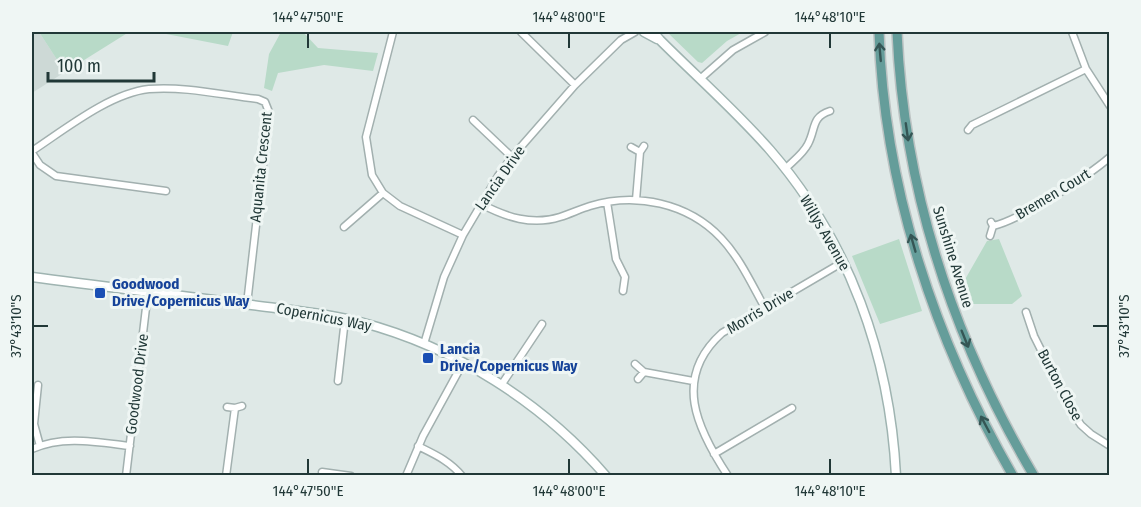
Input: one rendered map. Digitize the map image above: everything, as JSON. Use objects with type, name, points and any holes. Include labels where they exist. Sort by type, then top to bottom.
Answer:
[{"type":"main road","points":[[879,32],[891,146],[908,226],[952,355],[971,398],[1013,476]]},
{"type":"main road","name":"Sunshine Avenue","points":[[897,32],[908,144],[918,195],[932,246],[968,348],[993,404],[1034,476]]},
{"type":"main road","points":[[1019,451],[1040,476]]},
{"type":"street","points":[[393,32],[366,137],[372,175],[383,193],[400,206],[463,235]]},
{"type":"street","points":[[522,32],[575,85]]},
{"type":"street","name":"Lancia Drive","points":[[424,344],[444,277],[463,235],[481,204],[512,158],[575,85],[621,40],[626,32]]},
{"type":"street","name":"Lancia Drive","points":[[621,40],[635,32]]},
{"type":"street","name":"Willys Avenue","points":[[644,32],[660,40]]},
{"type":"street","name":"Willys Avenue","points":[[653,32],[753,131],[785,169],[817,214],[843,262],[867,318],[881,368],[892,428],[896,476]]},
{"type":"street","points":[[700,79],[733,50],[765,32]]},
{"type":"street","points":[[1072,32],[1086,69],[1110,106]]},
{"type":"street","points":[[969,125],[1086,69]]},
{"type":"street","name":"Aquanita Crescent","points":[[32,152],[108,102],[147,89],[169,89],[258,99],[267,103],[269,112],[247,304]]},
{"type":"street","points":[[819,105],[821,113]]},
{"type":"street","points":[[785,169],[807,146],[814,122],[821,113],[830,111]]},
{"type":"street","points":[[473,120],[512,158]]},
{"type":"street","points":[[636,200],[640,152],[645,146]]},
{"type":"street","points":[[631,147],[640,152]]},
{"type":"street","points":[[32,152],[40,165],[56,176],[166,191]]},
{"type":"street","name":"Bremen Court","points":[[990,236],[992,224],[1016,218],[1095,169],[1110,157]]},
{"type":"street","points":[[344,227],[383,193]]},
{"type":"street","points":[[481,204],[508,217],[543,221],[607,202],[636,200],[667,205],[712,229],[722,239],[740,264],[765,308]]},
{"type":"street","points":[[607,202],[616,259],[628,276],[623,291]]},
{"type":"street","name":"Morris Drive","points":[[728,476],[698,422],[693,381],[701,360],[714,341],[723,333],[843,262]]},
{"type":"street","name":"Copernicus Way","points":[[32,278],[247,304],[345,319],[373,326],[424,344],[502,384],[551,421],[600,467],[606,476]]},
{"type":"street","name":"Goodwood Drive","points":[[126,476],[148,291]]},
{"type":"street","name":"Burton Close","points":[[1026,312],[1034,336],[1072,412],[1091,434],[1110,446]]},
{"type":"street","points":[[338,381],[345,319]]},
{"type":"street","points":[[502,384],[542,324]]},
{"type":"street","points":[[406,476],[418,446],[463,363]]},
{"type":"street","points":[[635,364],[644,372],[693,381]]},
{"type":"street","points":[[638,379],[644,372]]},
{"type":"street","points":[[38,385],[34,424],[40,446]]},
{"type":"street","points":[[227,406],[235,408],[242,406]]},
{"type":"street","points":[[226,476],[235,408]]},
{"type":"street","points":[[714,453],[792,408]]},
{"type":"street","points":[[32,450],[40,446],[70,440],[130,446]]},
{"type":"street","points":[[418,446],[440,457],[462,476]]},
{"type":"street","points":[[593,476],[600,467]]},
{"type":"street","points":[[322,472],[351,476]]},
{"type":"shaded area","points":[[32,32],[39,32],[65,72],[32,93]]},
{"type":"green space","points":[[39,32],[129,32],[65,72]]},
{"type":"green space","points":[[156,32],[233,32],[228,46]]},
{"type":"green space","points":[[281,32],[303,32],[318,48],[378,53],[373,71],[324,65],[278,73],[272,91],[264,88],[269,54]]},
{"type":"green space","points":[[667,32],[743,32],[727,41],[702,63],[698,62]]},
{"type":"green space","points":[[899,239],[922,311],[880,324],[852,256]]},
{"type":"green space","points":[[999,239],[1022,296],[1012,304],[971,304],[963,283],[987,241]]},
{"type":"place","name":"Goodwood Drive/Copernicus Way","points":[[100,293]]},
{"type":"place","name":"Lancia Drive/Copernicus Way","points":[[428,358]]}]
